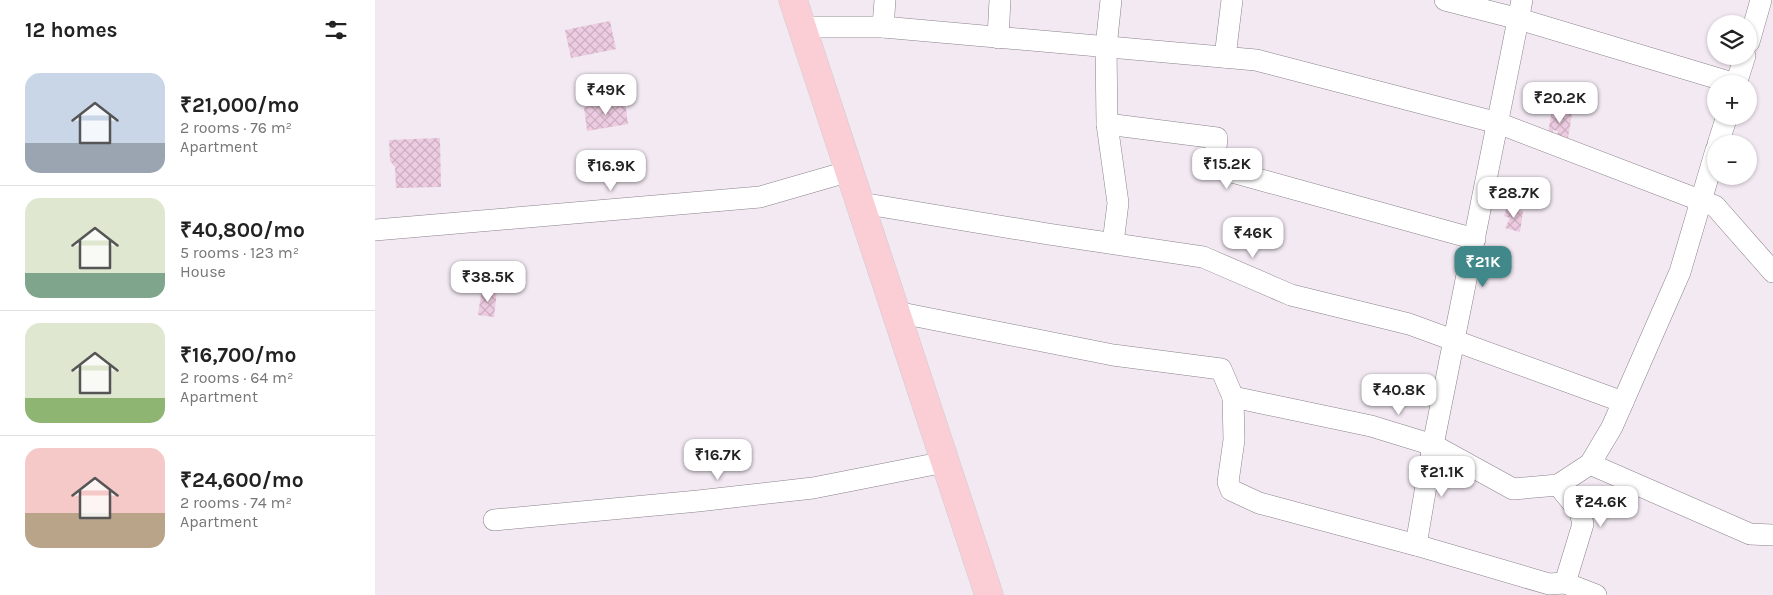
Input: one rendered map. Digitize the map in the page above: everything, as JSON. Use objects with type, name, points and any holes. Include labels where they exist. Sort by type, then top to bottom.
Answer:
[{"type":"main road","points":[[793,0],[989,595]]},
{"type":"street","points":[[883,27],[885,0]]},
{"type":"street","points":[[998,38],[1000,0]]},
{"type":"street","points":[[1111,0],[1106,47],[1107,124],[1118,202],[1113,243]]},
{"type":"street","points":[[1225,57],[1232,0]]},
{"type":"street","points":[[1445,0],[1520,9],[1710,75]]},
{"type":"street","points":[[1757,15],[1761,0]]},
{"type":"street","points":[[1416,545],[1433,445],[1499,123],[1520,9]]},
{"type":"street","points":[[803,27],[883,27],[1256,60],[1499,123],[1715,206],[1773,272]]},
{"type":"street","points":[[1107,124],[1217,138],[1214,167],[1475,239]]},
{"type":"street","points":[[375,230],[760,197],[850,171]]},
{"type":"street","points":[[1233,397],[1371,426],[1433,445],[1513,489],[1558,485],[1590,464],[1612,427],[1680,272],[1707,181]]},
{"type":"street","points":[[861,203],[1203,257],[1291,295],[1409,324],[1623,402]]},
{"type":"street","points":[[896,312],[1113,355],[1221,369],[1233,397],[1234,440],[1228,482],[1231,490],[1259,503],[1416,545],[1549,584],[1565,583],[1596,595]]},
{"type":"street","points":[[494,520],[813,488],[945,462]]},
{"type":"street","points":[[1590,464],[1750,534],[1773,535]]},
{"type":"street","points":[[1558,485],[1580,512],[1583,524],[1565,583]]},
{"type":"building","points":[[610,21],[616,49],[571,58],[565,30]]},
{"type":"building","points":[[625,101],[628,124],[587,131],[584,107]]},
{"type":"building","points":[[1552,110],[1572,114],[1568,138],[1557,136],[1558,131],[1553,130],[1553,134],[1548,133]]},
{"type":"building","points":[[440,138],[441,187],[396,188],[395,167],[390,161],[389,140]]},
{"type":"building","points":[[1507,207],[1523,211],[1520,232],[1505,228],[1510,218],[1504,216]]},
{"type":"building","points":[[482,288],[497,290],[494,317],[478,315]]}]
